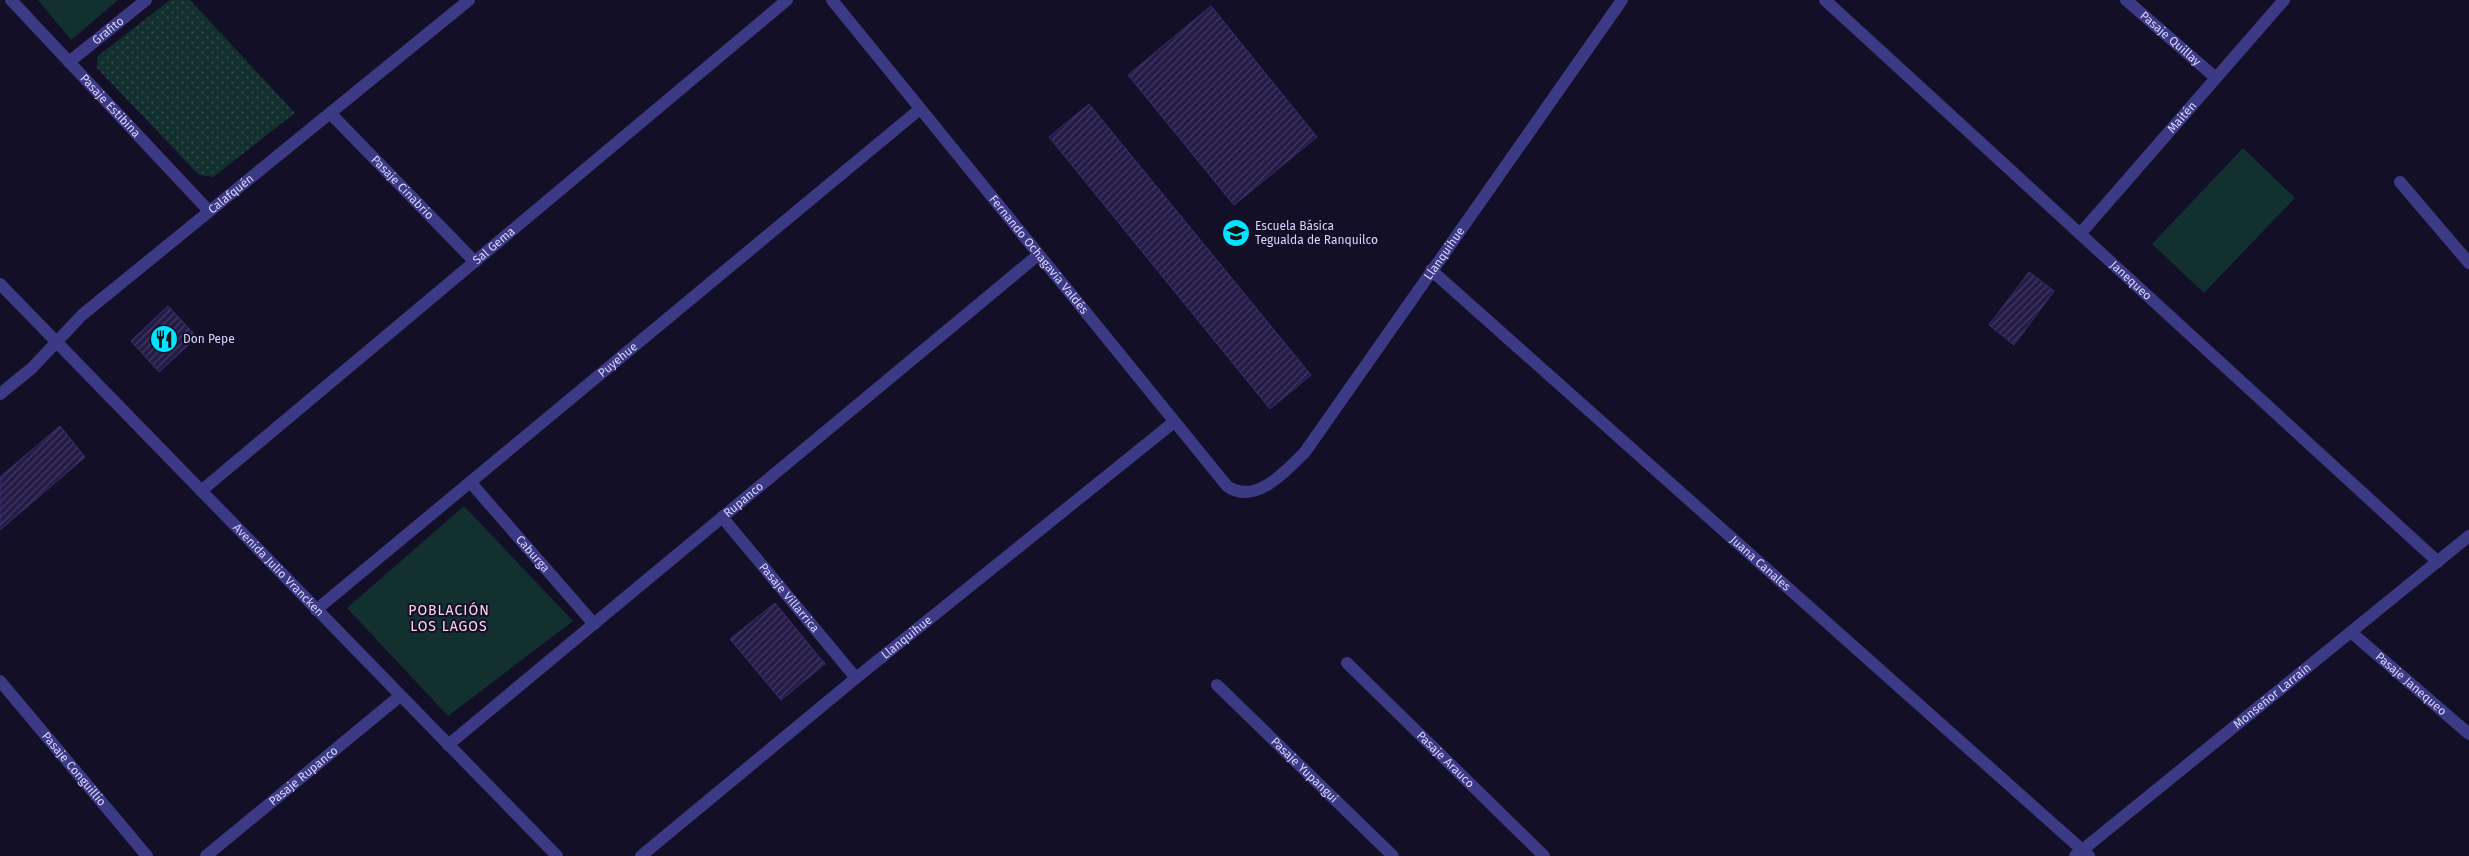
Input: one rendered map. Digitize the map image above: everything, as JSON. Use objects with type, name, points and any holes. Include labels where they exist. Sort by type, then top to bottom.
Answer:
[{"type":"street","name":"Pasaje Estibina","points":[[11,0],[210,211]]},
{"type":"street","name":"Grafito","points":[[70,62],[146,0]]},
{"type":"street","name":"Calafquén","points":[[0,394],[32,368],[88,310],[469,0]]},
{"type":"street","name":"Sal Gema","points":[[201,491],[787,0]]},
{"type":"street","name":"Fernando Ochagavía Valdés","points":[[832,0],[1227,486],[1240,493],[1255,491]]},
{"type":"street","name":"Llanquihue","points":[[1255,491],[1288,469],[1306,452],[1431,270],[1622,0]]},
{"type":"street","name":"Janequeo","points":[[1825,0],[2438,562]]},
{"type":"street","name":"Pasaje Quillay","points":[[2126,0],[2216,78]]},
{"type":"street","name":"Maitén","points":[[2080,234],[2284,0]]},
{"type":"street","name":"Puyehue","points":[[316,610],[920,109]]},
{"type":"street","name":"Pasaje Cinabrio","points":[[330,113],[475,262]]},
{"type":"street","points":[[2400,182],[2469,263]]},
{"type":"street","name":"Rupanco","points":[[448,745],[1038,255]]},
{"type":"street","name":"Juana Canales","points":[[1431,270],[2082,854]]},
{"type":"street","name":"Avenida Julio Vrancken","points":[[0,284],[557,856]]},
{"type":"street","name":"Llanquihue","points":[[641,856],[856,678],[1174,422]]},
{"type":"street","name":"Caburga","points":[[471,483],[594,624]]},
{"type":"street","name":"Pasaje Villarrica","points":[[722,517],[856,678]]},
{"type":"street","name":"Monseñor Larraín","points":[[2082,854],[2469,536]]},
{"type":"street","name":"Pasaje Janequeo","points":[[2352,633],[2469,734]]},
{"type":"street","name":"Pasaje Arauco","points":[[1347,663],[1544,856]]},
{"type":"street","name":"Pasaje Conguillío","points":[[0,681],[148,856]]},
{"type":"street","name":"Pasaje Yupangui","points":[[1217,685],[1392,856]]},
{"type":"street","name":"Pasaje Rupanco","points":[[206,856],[400,696]]},
{"type":"green space","points":[[38,0],[118,0],[71,40]]},
{"type":"green space","points":[[170,0],[190,0],[295,113],[213,177],[199,175],[97,68],[98,56]]},
{"type":"green space","points":[[2243,148],[2295,198],[2204,293],[2152,244]]},
{"type":"green space","points":[[464,506],[573,621],[448,716],[347,608]]},
{"type":"building","points":[[1211,6],[1317,137],[1234,205],[1128,75]]},
{"type":"building","points":[[1089,104],[1311,375],[1270,409],[1049,137]]},
{"type":"building","points":[[2029,272],[2054,291],[2014,345],[1989,325]]},
{"type":"building","name":"Don Pepe","points":[[168,306],[197,337],[159,372],[131,341]]},
{"type":"building","points":[[60,426],[85,457],[0,530],[0,477]]},
{"type":"building","points":[[775,603],[825,664],[781,700],[730,639]]},
{"type":"place","name":"Escuela Básica Tegualda de Ranquilco","points":[[1236,233]]},
{"type":"place","name":"Don Pepe","points":[[164,339]]},
{"type":"district","name":"POBLACIÓN LOS LAGOS","points":[[449,618]]}]
